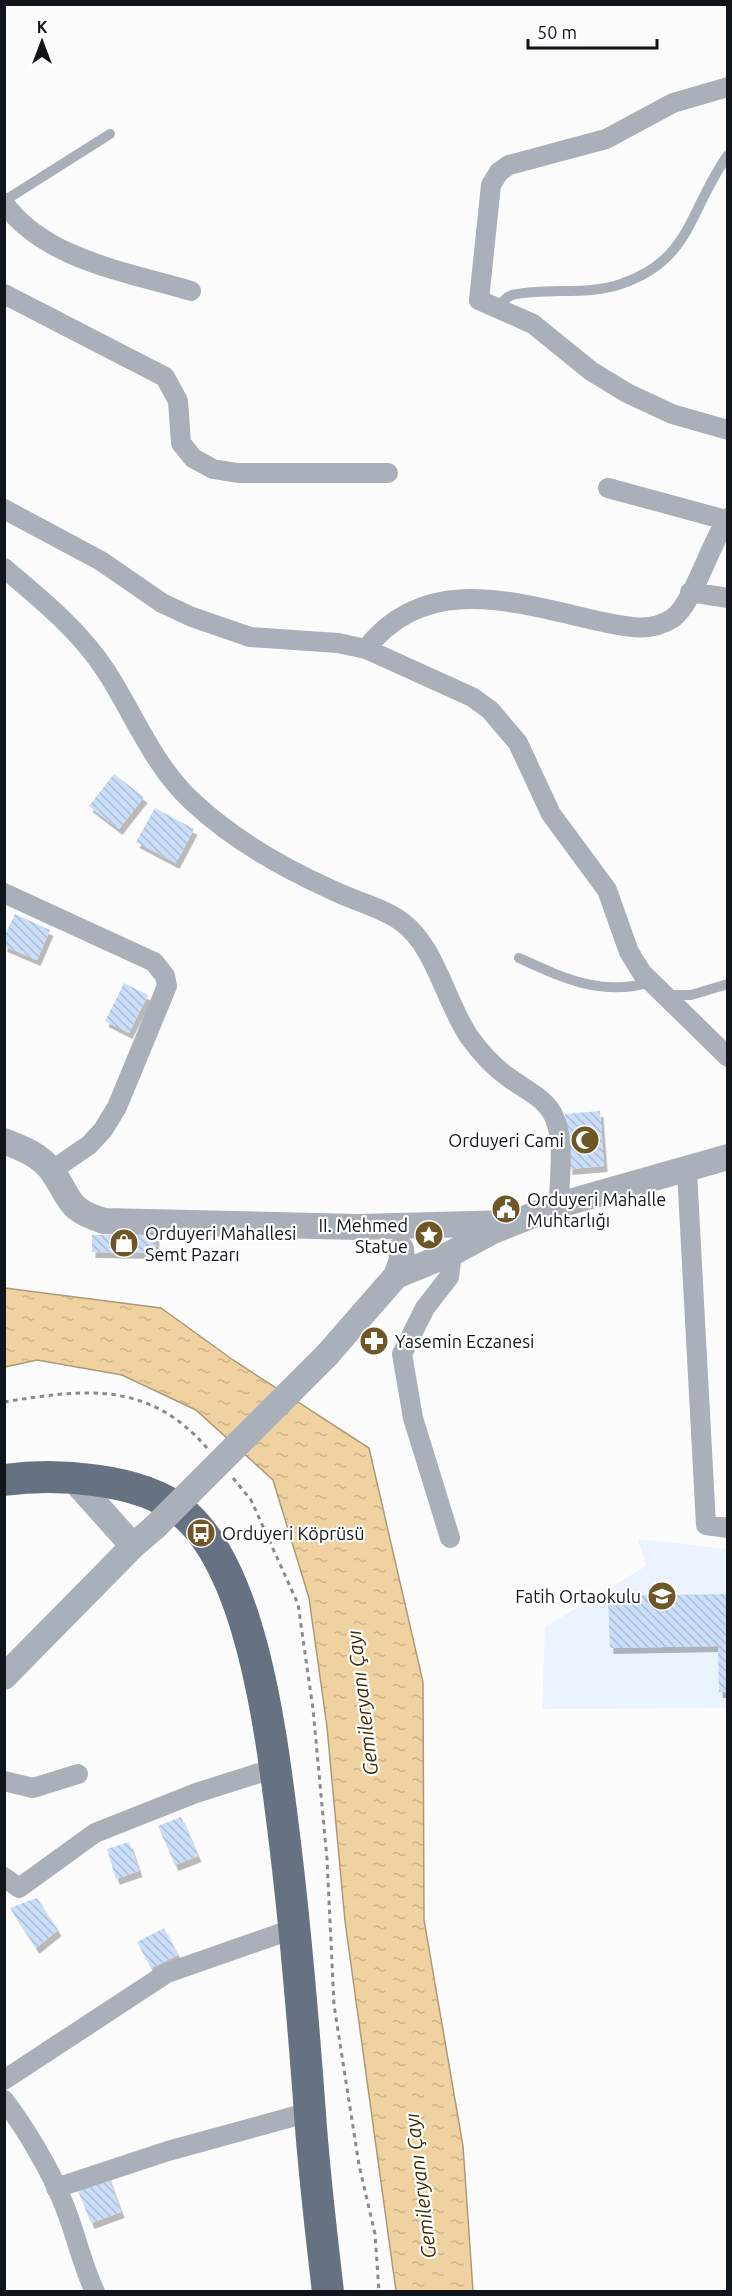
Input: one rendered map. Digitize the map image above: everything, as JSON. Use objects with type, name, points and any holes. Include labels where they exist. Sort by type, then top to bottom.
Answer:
[{"type":"main road","points":[[4,1480],[23,1478],[127,1484],[155,1494],[183,1512],[215,1554],[234,1590],[250,1641],[266,1709],[275,1768],[296,1928],[310,2112],[328,2292]]},
{"type":"street","points":[[728,87],[673,102],[606,139],[509,165],[499,172],[491,185],[479,300],[499,307],[548,334],[591,371],[627,393],[672,414],[728,430]]},
{"type":"street","points":[[4,202],[38,235],[69,253],[191,291]]},
{"type":"street","points":[[4,294],[165,377],[178,401],[181,443],[193,458],[213,469],[238,473],[388,473]]},
{"type":"street","points":[[366,648],[390,621],[438,602],[482,598],[503,599],[635,629],[649,628],[673,618],[680,613],[727,519],[608,488]]},
{"type":"street","points":[[4,509],[101,561],[162,603],[192,617],[250,637],[339,643],[366,648],[472,697],[505,725],[518,743],[551,814],[607,890],[629,952],[656,988],[728,1057]]},
{"type":"street","points":[[4,568],[59,615],[82,639],[106,671],[152,752],[169,777],[193,803],[219,824],[288,868],[332,891],[400,920],[411,930],[422,944],[470,1038],[493,1064],[536,1096],[555,1117],[559,1131],[559,1204]]},
{"type":"street","points":[[690,592],[728,598]]},
{"type":"street","points":[[4,893],[154,962],[165,976],[167,986],[117,1107],[103,1130],[89,1145],[51,1170]]},
{"type":"street","points":[[4,1141],[37,1156],[51,1170],[68,1200],[84,1215],[104,1221],[358,1227],[513,1223]]},
{"type":"street","points":[[396,1276],[442,1258],[513,1223],[559,1204],[728,1157]]},
{"type":"street","points":[[687,1170],[706,1525],[728,1528]]},
{"type":"street","points":[[358,1227],[381,1231],[394,1238],[408,1256],[442,1258]]},
{"type":"street","points":[[4,1677],[327,1355],[396,1276],[402,1260],[401,1249]]},
{"type":"street","points":[[442,1258],[449,1277],[425,1308],[402,1354],[413,1418],[450,1538]]},
{"type":"street","points":[[74,1480],[133,1546]]},
{"type":"street","points":[[4,1877],[19,1888],[95,1833],[196,1793],[275,1768]]},
{"type":"street","points":[[4,1781],[33,1788],[78,1774]]},
{"type":"street","points":[[4,2080],[166,1973],[296,1928]]},
{"type":"street","points":[[4,2100],[62,2199],[84,2268],[95,2292]]},
{"type":"street","points":[[56,2188],[168,2151],[310,2112]]},
{"type":"lane","points":[[4,202],[110,134]]},
{"type":"lane","points":[[499,307],[512,296],[582,291],[617,285],[659,266],[679,245],[728,154]]},
{"type":"lane","points":[[519,958],[594,988],[656,988],[691,995],[728,984]]},
{"type":"shaded area","name":"Fatih Ortaokulu","points":[[638,1539],[727,1549],[727,1708],[542,1709],[545,1627],[646,1566]]},
{"type":"water","name":"Gemileryanı Çayı","points":[[5,1288],[161,1308],[233,1360],[369,1448],[423,1682],[424,1920],[463,2146],[473,2291],[396,2291],[345,1921],[327,1727],[309,1598],[273,1480],[196,1410],[122,1375],[37,1360],[5,1367]]},
{"type":"building","points":[[114,774],[144,797],[119,829],[89,806]]},
{"type":"building","points":[[155,808],[194,829],[176,863],[136,842]]},
{"type":"building","points":[[15,914],[50,930],[37,960],[4,946],[4,937]]},
{"type":"building","points":[[124,983],[148,995],[129,1033],[105,1021]]},
{"type":"building","name":"Orduyeri Cami","points":[[600,1111],[604,1166],[569,1169],[565,1114]]},
{"type":"building","name":"Orduyeri Mahallesi Semt Pazarı","points":[[92,1235],[156,1235],[155,1253],[92,1252]]},
{"type":"building","points":[[728,1594],[728,1692],[719,1692],[718,1646],[610,1648],[608,1596]]},
{"type":"building","points":[[181,1817],[198,1856],[175,1865],[158,1826]]},
{"type":"building","points":[[129,1842],[139,1871],[116,1879],[107,1849]]},
{"type":"building","points":[[37,1898],[58,1930],[36,1948],[10,1908]]},
{"type":"building","points":[[164,1928],[178,1955],[151,1968],[137,1942]]},
{"type":"building","points":[[107,2174],[121,2212],[91,2223],[76,2186]]},
{"type":"place","name":"Orduyeri Cami","points":[[585,1140]]},
{"type":"place","name":"Orduyeri Mahalle Muhtarlığı","points":[[506,1209]]},
{"type":"place","name":"II. Mehmed Statue","points":[[429,1235]]},
{"type":"place","name":"Orduyeri Mahallesi Semt Pazarı","points":[[124,1243]]},
{"type":"place","name":"Yasemin Eczanesi","points":[[374,1341]]},
{"type":"place","name":"Orduyeri Köprüsü","points":[[201,1533]]},
{"type":"place","name":"Fatih Ortaokulu","points":[[662,1596]]}]
